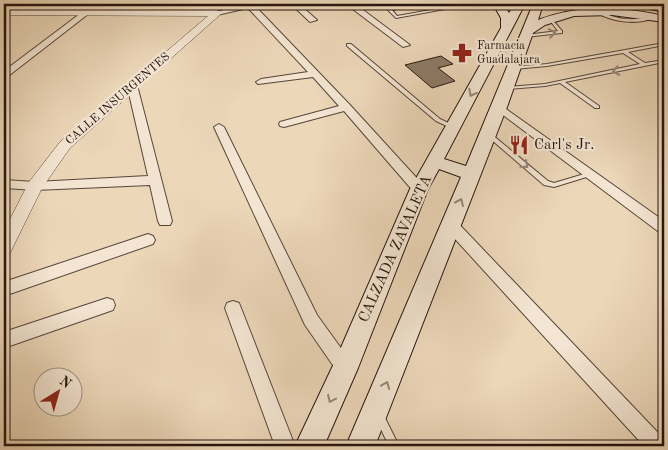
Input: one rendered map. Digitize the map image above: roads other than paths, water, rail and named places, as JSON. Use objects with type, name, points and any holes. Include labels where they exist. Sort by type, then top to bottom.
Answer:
[{"type":"main road","name":"CALZADA ZAVALETA","points":[[309,446],[345,368],[419,190],[520,4]]},
{"type":"main road","points":[[621,4],[662,15]]},
{"type":"main road","points":[[644,4],[662,15]]},
{"type":"main road","points":[[497,5],[507,18],[507,30]]},
{"type":"main road","points":[[361,446],[507,88],[527,34],[544,11],[568,14],[597,12],[662,15]]},
{"type":"main road","points":[[435,162],[472,174]]},
{"type":"street","points":[[4,75],[84,12],[97,4]]},
{"type":"street","points":[[4,12],[216,13],[251,4],[419,190]]},
{"type":"street","points":[[295,4],[313,20]]},
{"type":"street","points":[[350,4],[406,45]]},
{"type":"street","name":"CALLE INSURGENTES","points":[[4,248],[35,186],[65,145],[216,13]]},
{"type":"street","points":[[261,82],[315,74]]},
{"type":"street","points":[[132,85],[165,221]]},
{"type":"street","points":[[284,124],[346,107]]},
{"type":"street","points":[[499,107],[664,228]]},
{"type":"street","points":[[219,127],[311,320],[345,368]]},
{"type":"street","points":[[4,184],[35,186],[156,180]]},
{"type":"street","points":[[450,224],[657,446]]},
{"type":"street","points":[[4,289],[148,240]]},
{"type":"street","points":[[4,340],[107,305]]},
{"type":"street","points":[[233,308],[286,446]]},
{"type":"lane","points":[[422,4],[389,9],[396,17],[470,4]]},
{"type":"lane","points":[[527,34],[561,32],[544,11]]},
{"type":"lane","points":[[514,68],[547,65],[664,44]]},
{"type":"lane","points":[[349,45],[438,120],[453,127]]},
{"type":"lane","points":[[624,51],[644,65]]},
{"type":"lane","points":[[507,88],[545,85],[664,61]]},
{"type":"lane","points":[[561,82],[597,107]]},
{"type":"lane","points":[[488,134],[546,182],[554,185],[591,174]]},
{"type":"lane","points":[[376,410],[394,446]]},
{"type":"place","name":"Farmacia Guadalajara","points":[[462,53]]},
{"type":"place","name":"Carl's Jr.","points":[[519,145]]}]
